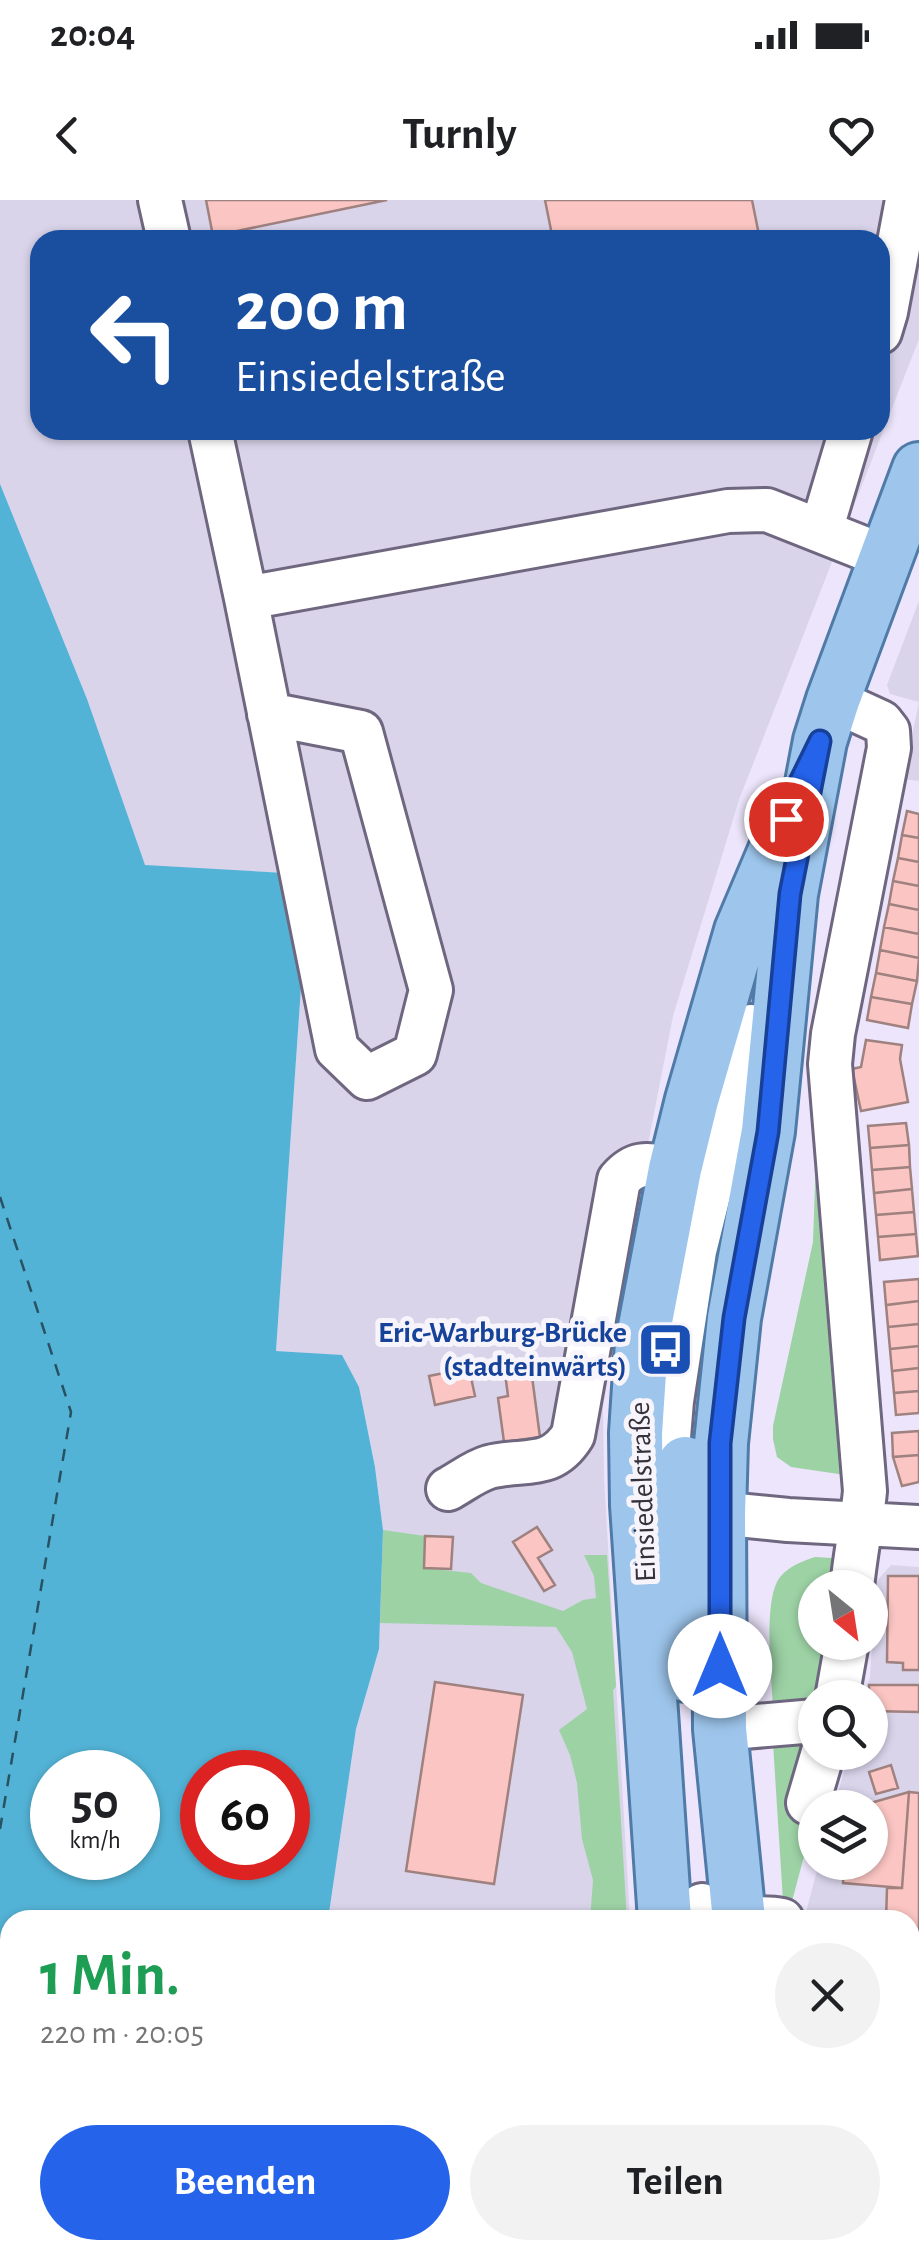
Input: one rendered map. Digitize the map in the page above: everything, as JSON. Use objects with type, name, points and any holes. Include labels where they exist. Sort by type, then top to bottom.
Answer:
[{"type":"main road","name":"Einsiedelstraße","points":[[722,1910],[720,1728],[679,1510],[636,1432],[642,1342],[675,1168],[741,931],[826,720],[919,469]]},
{"type":"main road","name":"Einsiedelstraße","points":[[679,1510],[720,1443],[734,1318],[768,1132],[790,894],[826,720]]},
{"type":"main road","name":"Einsiedelstraße","points":[[721,1910],[679,1510],[733,1129],[768,936],[778,844]]},
{"type":"street","points":[[160,200],[167,230]]},
{"type":"street","points":[[890,291],[907,200]]},
{"type":"street","points":[[212,440],[338,1050],[367,1078],[416,1054],[431,990],[361,732],[269,714]]},
{"type":"street","points":[[821,531],[848,440]]},
{"type":"street","points":[[246,598],[728,511],[767,510],[886,557]]},
{"type":"street","points":[[826,720],[881,722],[888,731],[889,748],[830,1064],[865,1491],[853,1570]]},
{"type":"street","points":[[448,1490],[487,1468],[548,1459],[564,1451],[573,1435],[619,1180],[639,1164],[675,1168]]},
{"type":"street","points":[[679,1510],[919,1526]]},
{"type":"street","points":[[720,1728],[798,1722]]},
{"type":"shaded area","points":[[0,200],[919,200],[919,339],[890,413],[890,230],[30,230],[30,440],[880,440],[739,800],[673,1016],[639,1190],[603,1407],[629,1910],[329,1910],[356,1729],[379,1649],[383,1530],[359,1387],[342,1356],[276,1351],[303,958],[284,873],[145,866],[0,514]]},
{"type":"shaded area","points":[[919,601],[919,702],[890,694],[887,685]]},
{"type":"shaded area","points":[[919,702],[919,781],[903,779]]},
{"type":"shaded area","points":[[891,1565],[919,1567],[919,1910],[807,1910],[815,1880],[888,1880],[888,1790],[839,1790],[844,1770],[888,1770],[888,1680],[869,1680],[871,1660],[888,1660],[887,1570]]},
{"type":"green space","points":[[818,1099],[859,1477],[791,1467],[777,1457],[773,1439],[813,1242]]},
{"type":"green space","points":[[383,1530],[425,1536],[424,1568],[471,1573],[481,1583],[563,1611],[596,1598],[594,1576],[584,1555],[607,1555],[626,1910],[591,1910],[593,1880],[582,1839],[577,1783],[559,1730],[587,1709],[572,1652],[556,1627],[380,1623]]},
{"type":"green space","points":[[815,1557],[848,1559],[844,1570],[798,1570],[798,1660],[828,1660],[824,1680],[798,1680],[798,1704],[773,1708],[772,1601],[781,1576]]},
{"type":"green space","points":[[798,1742],[798,1770],[812,1770],[813,1790],[798,1790],[798,1879],[791,1905],[783,1901],[773,1743]]},
{"type":"water","points":[[0,484],[87,699],[145,865],[285,873],[303,958],[276,1351],[342,1355],[359,1387],[383,1530],[379,1649],[356,1729],[329,1910],[0,1910]]},
{"type":"building","points":[[206,200],[387,200],[242,230],[212,230]]},
{"type":"building","points":[[545,200],[752,200],[758,230],[551,230]]},
{"type":"building","points":[[907,811],[919,814],[919,838],[902,835]]},
{"type":"building","points":[[902,835],[919,838],[919,862],[898,858]]},
{"type":"building","points":[[898,858],[919,862],[919,886],[893,881]]},
{"type":"building","points":[[893,881],[919,886],[919,910],[889,904]]},
{"type":"building","points":[[889,904],[919,910],[919,934],[884,927]]},
{"type":"building","points":[[884,927],[919,934],[919,958],[880,950]]},
{"type":"building","points":[[880,950],[919,958],[917,981],[876,973]]},
{"type":"building","points":[[876,973],[917,981],[912,1004],[871,997]]},
{"type":"building","points":[[871,997],[912,1004],[908,1028],[867,1020]]},
{"type":"building","points":[[866,1040],[902,1045],[900,1059],[908,1102],[861,1111],[852,1069],[861,1067]]},
{"type":"building","points":[[906,1123],[909,1145],[870,1148],[868,1126]]},
{"type":"building","points":[[909,1145],[910,1167],[872,1170],[870,1148]]},
{"type":"building","points":[[910,1167],[912,1189],[874,1193],[872,1170]]},
{"type":"building","points":[[912,1189],[914,1212],[876,1215],[874,1193]]},
{"type":"building","points":[[914,1212],[916,1234],[878,1237],[876,1215]]},
{"type":"building","points":[[916,1234],[918,1256],[880,1260],[878,1237]]},
{"type":"building","points":[[919,1279],[919,1301],[886,1305],[884,1282]]},
{"type":"building","points":[[919,1301],[919,1324],[888,1327],[886,1305]]},
{"type":"building","points":[[919,1324],[919,1346],[890,1349],[888,1327]]},
{"type":"building","points":[[919,1346],[919,1368],[892,1371],[890,1349]]},
{"type":"building","points":[[469,1368],[475,1396],[435,1405],[429,1376]]},
{"type":"building","points":[[919,1368],[919,1391],[894,1393],[892,1371]]},
{"type":"building","points":[[531,1369],[540,1437],[504,1442],[498,1398],[508,1396],[505,1373]]},
{"type":"building","points":[[919,1391],[919,1413],[896,1415],[894,1393]]},
{"type":"building","points":[[919,1431],[919,1455],[893,1457],[892,1433]]},
{"type":"building","points":[[919,1455],[919,1482],[902,1486],[893,1457]]},
{"type":"building","points":[[537,1527],[552,1550],[538,1558],[555,1585],[544,1591],[513,1542]]},
{"type":"building","points":[[425,1536],[453,1537],[451,1569],[424,1568]]},
{"type":"building","points":[[888,1576],[919,1576],[919,1670],[903,1670],[903,1663],[887,1662]]},
{"type":"building","points":[[435,1682],[523,1695],[494,1884],[406,1871]]},
{"type":"building","points":[[888,1685],[919,1685],[919,1712],[888,1711]]},
{"type":"building","points":[[891,1765],[898,1788],[875,1790],[869,1772],[888,1770]]},
{"type":"building","points":[[909,1792],[919,1793],[919,1910],[886,1910],[887,1888],[902,1888]]},
{"type":"building","points":[[909,1792],[902,1888],[843,1883],[888,1880],[888,1798]]},
{"type":"ferry route","points":[[0,1197],[71,1412],[0,1829]]},
{"type":"place","name":"Eric-Warburg-Brücke (stadteinwärts)","points":[[666,1349]]},
{"type":"route","points":[[720,1666],[720,1443],[734,1318],[768,1132],[790,894],[820,741],[786,819]]}]
